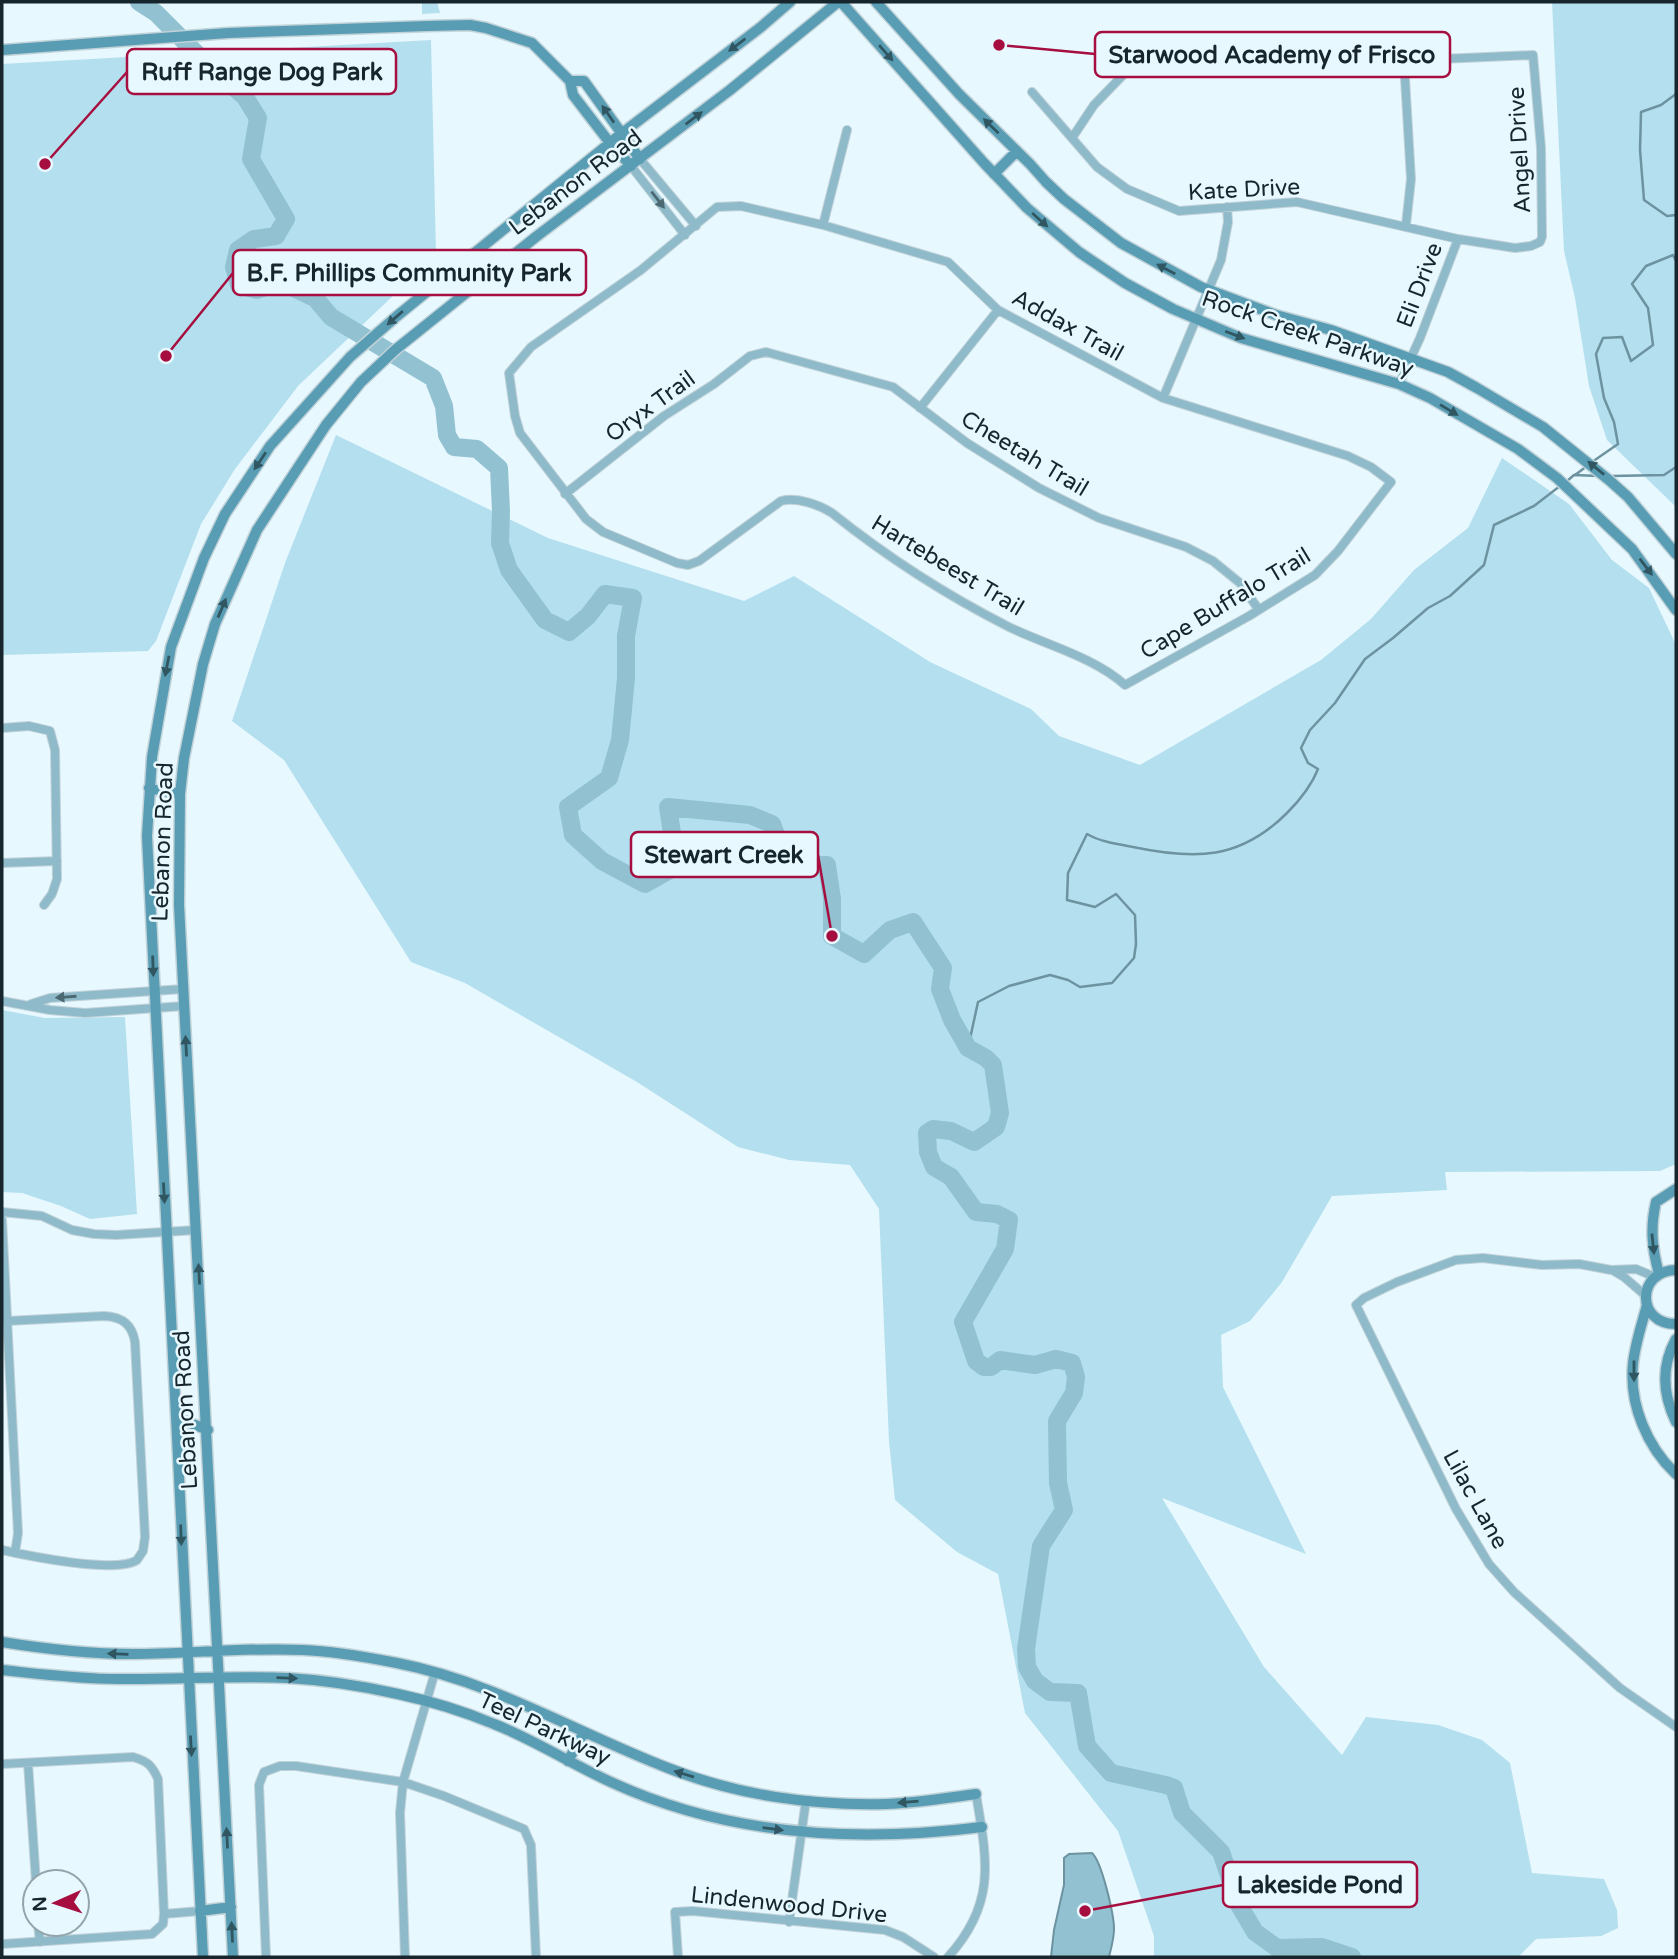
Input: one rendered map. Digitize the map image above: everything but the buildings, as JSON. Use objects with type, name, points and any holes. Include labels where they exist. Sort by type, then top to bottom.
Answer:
[{"type":"main road","name":"Lebanon Road","points":[[203,1957],[147,836],[149,788],[159,710],[171,647],[183,610],[225,514],[270,446],[350,357],[447,274],[790,2]]},
{"type":"main road","name":"Lebanon Road","points":[[233,1957],[178,865],[184,758],[203,664],[215,624],[257,530],[326,425],[361,382],[537,236],[730,90],[839,2]]},
{"type":"main road","name":"Rock Creek Parkway","points":[[839,2],[994,174],[1027,208],[1079,252],[1148,297],[1197,319],[1241,338],[1399,384],[1430,398],[1518,449],[1557,478],[1632,549],[1676,610]]},
{"type":"main road","name":"Rock Creek Parkway","points":[[876,2],[959,94],[1064,199],[1121,243],[1210,290],[1276,315],[1331,330],[1448,372],[1544,427],[1609,480],[1676,554]]},
{"type":"main road","points":[[2,50],[228,33],[427,26],[486,28],[533,43],[570,81],[573,95],[610,143],[636,162]]},
{"type":"main road","points":[[570,81],[584,81],[621,134],[636,162]]},
{"type":"main road","points":[[994,174],[1017,150]]},
{"type":"main road","points":[[149,788],[180,794]]},
{"type":"main road","points":[[1657,1275],[1651,1223],[1656,1202],[1676,1189]]},
{"type":"main road","points":[[1676,1270],[1667,1270],[1650,1282],[1633,1364],[1635,1404],[1645,1431],[1664,1462],[1676,1474]]},
{"type":"main road","points":[[1646,1300],[1659,1321],[1676,1324]]},
{"type":"main road","points":[[1676,1339],[1666,1368],[1665,1391],[1676,1422]]},
{"type":"main road","points":[[177,1418],[207,1412]]},
{"type":"main road","points":[[177,1418],[208,1430]]},
{"type":"main road","name":"Teel Parkway","points":[[2,1642],[81,1653],[302,1650],[397,1663],[435,1672],[503,1695],[669,1769],[735,1789],[806,1800],[888,1804],[976,1794]]},
{"type":"main road","name":"Teel Parkway","points":[[2,1670],[80,1678],[287,1678],[326,1681],[425,1700],[495,1724],[634,1791],[745,1825],[801,1832],[874,1836],[930,1834],[982,1827]]},
{"type":"main road","points":[[568,1761],[584,1732]]},
{"type":"main road","points":[[200,1911],[231,1907]]},
{"type":"street","name":"Angel Drive","points":[[1404,62],[1534,55],[1541,148],[1540,242]]},
{"type":"street","points":[[1072,138],[1094,105],[1125,73],[1404,62],[1411,179],[1406,225]]},
{"type":"street","name":"Kate Drive","points":[[1032,92],[1097,167],[1127,189],[1179,211],[1297,202],[1458,239],[1515,248],[1540,242]]},
{"type":"street","points":[[822,225],[848,130]]},
{"type":"street","points":[[636,162],[696,226]]},
{"type":"street","points":[[636,162],[685,235]]},
{"type":"street","name":"Addax Trail","points":[[565,494],[520,433],[514,416],[510,369],[531,347],[641,270],[718,207],[741,206],[822,225],[948,262],[998,310],[1163,398],[1348,456],[1371,467],[1391,482]]},
{"type":"street","points":[[1163,398],[1210,290],[1226,241],[1227,207]]},
{"type":"street","name":"Eli Drive","points":[[1399,384],[1458,239]]},
{"type":"street","points":[[920,408],[998,310]]},
{"type":"street","name":"Cheetah Trail","points":[[758,353],[770,353],[890,386],[985,456],[1059,499],[1107,522],[1206,556],[1240,583],[1259,610]]},
{"type":"street","name":"Oryx Trail","points":[[565,494],[664,416],[758,353]]},
{"type":"street","name":"Cape Buffalo Trail","points":[[1125,685],[1308,580],[1324,567],[1391,482]]},
{"type":"street","name":"Hartebeest Trail","points":[[565,494],[589,522],[603,532],[677,563],[691,564],[778,503],[789,499],[828,510],[888,555],[952,596],[1023,634],[1100,667],[1125,685]]},
{"type":"street","points":[[2,728],[29,726],[50,731],[55,750],[57,879],[52,894],[44,905]]},
{"type":"street","points":[[2,863],[57,861]]},
{"type":"street","points":[[28,1005],[50,998],[183,989]]},
{"type":"street","points":[[2,1001],[85,1013],[184,1006]]},
{"type":"street","points":[[2,1212],[42,1216],[72,1230],[94,1234],[116,1236],[196,1230]]},
{"type":"street","points":[[2,1220],[18,1533],[15,1553]]},
{"type":"street","name":"Lilac Lane","points":[[1611,1270],[1579,1264],[1542,1265],[1483,1258],[1456,1261],[1397,1282],[1364,1298],[1356,1305],[1456,1509],[1489,1563],[1514,1592],[1620,1688],[1676,1727]]},
{"type":"street","points":[[1611,1270],[1636,1269],[1657,1275]]},
{"type":"street","points":[[1611,1270],[1624,1277],[1646,1300]]},
{"type":"street","points":[[2,1550],[108,1566],[127,1565],[137,1560],[143,1551],[145,1537],[134,1334],[125,1321],[104,1316],[7,1321]]},
{"type":"street","points":[[405,1957],[399,1827],[403,1782],[435,1672]]},
{"type":"street","points":[[2,1764],[133,1757],[146,1761],[153,1767],[158,1779],[164,1914],[163,1924],[152,1934],[2,1944]]},
{"type":"street","points":[[28,1763],[35,1868]]},
{"type":"street","points":[[266,1957],[258,1794],[264,1772],[280,1766],[403,1782],[519,1826],[528,1835],[531,1844],[536,1957]]},
{"type":"street","points":[[948,1957],[972,1925],[983,1893],[986,1871],[976,1794]]},
{"type":"street","points":[[789,1922],[806,1800]]},
{"type":"street","points":[[164,1914],[200,1911]]},
{"type":"street","name":"Lindenwood Drive","points":[[678,1957],[675,1912],[693,1911],[885,1930],[903,1937],[934,1957]]},
{"type":"street","points":[[40,1938],[40,1942]]},
{"type":"shaded area","points":[[422,2],[437,2],[440,13],[422,14]]},
{"type":"shaded area","points":[[1552,2],[1676,2],[1676,507],[1607,440],[1589,386],[1575,298],[1564,251]]},
{"type":"shaded area","points":[[431,40],[436,255],[298,386],[235,469],[201,524],[156,641],[148,651],[2,655],[2,64]]},
{"type":"shaded area","points":[[336,435],[548,538],[744,601],[794,576],[930,662],[1031,709],[1059,736],[1140,765],[1321,660],[1371,619],[1414,570],[1468,528],[1502,458],[1569,504],[1612,560],[1649,588],[1676,645],[1676,1164],[1660,1171],[1445,1172],[1447,1190],[1332,1196],[1282,1282],[1250,1321],[1221,1335],[1223,1387],[1306,1554],[1162,1498],[1264,1667],[1342,1755],[1366,1717],[1438,1725],[1482,1740],[1510,1763],[1532,1873],[1604,1879],[1617,1910],[1618,1928],[1601,1936],[1536,1939],[1518,1957],[1154,1957],[1154,1936],[1118,1831],[1025,1713],[998,1574],[957,1552],[895,1500],[889,1441],[879,1209],[850,1165],[789,1160],[738,1147],[637,1082],[465,983],[411,962],[284,760],[232,721],[285,563]]},
{"type":"shaded area","points":[[2,1010],[45,1018],[125,1017],[137,1214],[90,1219],[22,1193],[2,1192]]},
{"type":"shaded area","points":[[1092,1853],[1103,1877],[1112,1912],[1114,1933],[1109,1957],[1051,1957],[1064,1885],[1064,1858],[1069,1854]]},
{"type":"waterway","points":[[139,2],[156,13],[245,97],[258,118],[251,159],[286,219],[276,236],[254,239],[238,250],[234,267],[239,285],[257,290],[281,282],[315,298],[331,317],[433,378],[444,406],[447,435],[454,447],[477,449],[499,468],[500,543],[509,570],[545,620],[569,632],[588,616],[605,594],[633,598],[626,636],[626,678],[620,740],[609,778],[568,807],[573,835],[602,861],[645,884],[677,866],[668,807],[750,815],[772,824],[780,845],[796,865],[827,865],[832,899],[832,936],[864,954],[890,930],[913,922],[943,968],[940,989],[952,1020],[968,1048],[993,1065],[1000,1113],[996,1127],[974,1142],[951,1131],[933,1129],[927,1133],[928,1152],[934,1167],[951,1177],[976,1212],[997,1214],[1009,1220],[1005,1249],[963,1322],[976,1361],[984,1367],[991,1367],[1000,1360],[1035,1365],[1056,1359],[1072,1363],[1076,1377],[1074,1393],[1057,1421],[1058,1483],[1064,1510],[1041,1546],[1026,1649],[1027,1667],[1035,1681],[1050,1692],[1078,1693],[1087,1746],[1111,1773],[1174,1788],[1182,1813],[1221,1852],[1239,1905],[1255,1932],[1277,1948],[1322,1947],[1352,1957]]},
{"type":"waterway","points":[[1676,94],[1661,105],[1641,112],[1640,150],[1644,200],[1667,216],[1676,215]]},
{"type":"waterway","points":[[1592,462],[1618,444],[1614,422],[1604,398],[1596,354],[1603,338],[1622,337],[1631,361],[1653,345],[1648,308],[1632,284],[1646,266],[1673,255],[1676,261]]},
{"type":"waterway","points":[[1575,475],[1587,466]]},
{"type":"waterway","points":[[1612,476],[1664,475],[1676,467]]},
{"type":"waterway","points":[[1566,482],[1574,475],[1599,476]]},
{"type":"waterway","points":[[968,1048],[978,1002],[1009,986],[1050,975],[1080,987],[1112,983],[1134,958],[1135,915],[1116,894],[1095,907],[1067,900],[1068,873],[1087,834],[1121,845],[1177,854],[1197,854],[1234,848],[1269,828],[1287,813],[1312,782],[1318,769],[1308,763],[1301,748],[1310,730],[1335,703],[1365,659],[1428,608],[1450,596],[1484,565],[1494,525],[1534,506],[1560,486]]},
{"type":"place","name":"Starwood Academy of Frisco","points":[[999,45]]},
{"type":"place","name":"Ruff Range Dog Park","points":[[45,164]]},
{"type":"place","name":"B.F. Phillips Community Park","points":[[166,356]]},
{"type":"place","name":"Stewart Creek","points":[[832,936]]},
{"type":"place","name":"Lakeside Pond","points":[[1085,1911]]}]
